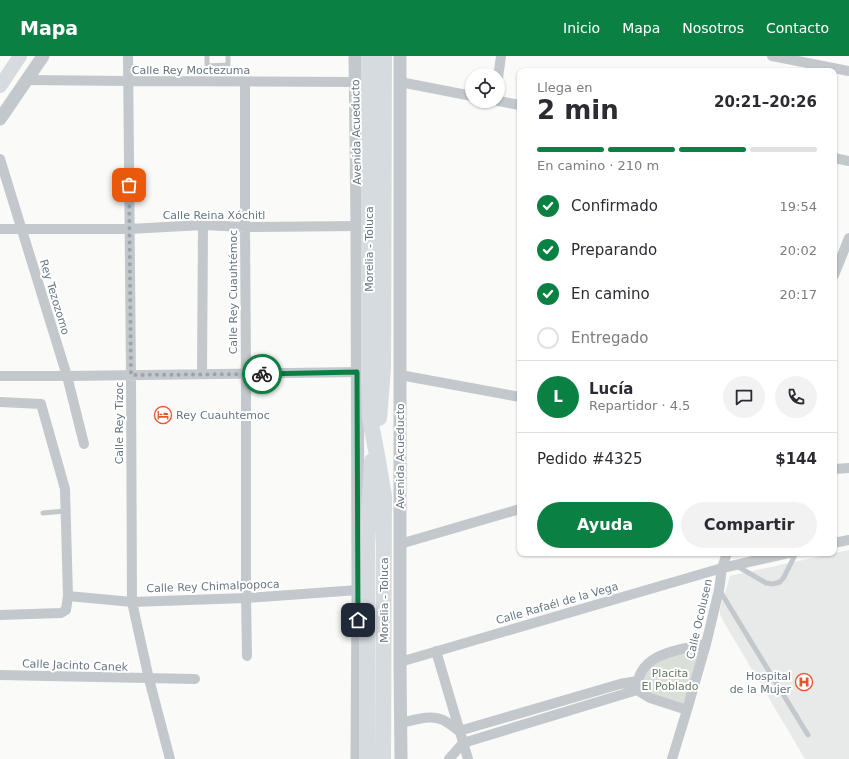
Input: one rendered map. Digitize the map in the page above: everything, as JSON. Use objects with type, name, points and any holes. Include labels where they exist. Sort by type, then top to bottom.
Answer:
[{"type":"main road","points":[[0,86],[20,56]]},
{"type":"main road","name":"Morelia - Toluca","points":[[369,56],[369,380],[370,419],[384,496],[383,759]]},
{"type":"main road","name":"Morelia - Toluca","points":[[367,759],[367,545],[372,457],[379,417],[383,369],[384,56]]},
{"type":"street","points":[[0,119],[43,56]]},
{"type":"street","name":"Calle Rey Tizoc","points":[[128,56],[132,602],[149,679],[170,759]]},
{"type":"street","name":"Avenida Acueducto","points":[[355,56],[357,226],[357,759]]},
{"type":"street","name":"Avenida Acueducto","points":[[400,56],[401,759]]},
{"type":"street","points":[[499,68],[500,56]]},
{"type":"street","points":[[772,56],[834,68]]},
{"type":"street","points":[[837,69],[849,71]]},
{"type":"street","name":"Calle Rey Moctezuma","points":[[26,80],[356,82]]},
{"type":"street","name":"Calle Rey Cuauhtémoc","points":[[245,82],[244,227],[247,656]]},
{"type":"street","points":[[400,82],[465,95]]},
{"type":"street","points":[[505,102],[517,104]]},
{"type":"street","name":"Rey Tezozomo","points":[[0,159],[67,376],[84,444]]},
{"type":"street","points":[[837,159],[849,161]]},
{"type":"street","points":[[202,374],[203,225]]},
{"type":"street","name":"Calle Reina Xóchitl","points":[[0,228],[129,229],[203,225],[244,227],[357,226]]},
{"type":"street","points":[[837,268],[848,243]]},
{"type":"street","points":[[0,376],[357,372]]},
{"type":"street","points":[[400,375],[517,396]]},
{"type":"street","points":[[0,402],[41,404],[65,489],[68,596],[66,610],[61,613],[0,615]]},
{"type":"street","points":[[837,469],[849,468]]},
{"type":"street","points":[[400,544],[517,510]]},
{"type":"street","points":[[837,542],[849,540]]},
{"type":"street","name":"Calle Ocolusen","points":[[672,759],[706,644],[719,590],[722,568],[726,556]]},
{"type":"street","name":"Calle Rafaél de la Vega","points":[[400,662],[722,568],[775,556]]},
{"type":"street","name":"Calle Rey Chimalpopoca","points":[[68,596],[132,602],[246,598],[358,590]]},
{"type":"street","points":[[637,686],[641,670],[646,664],[655,658],[664,654],[706,644]]},
{"type":"street","points":[[436,651],[468,759]]},
{"type":"street","name":"Calle Jacinto Canek","points":[[0,675],[195,679]]},
{"type":"street","points":[[401,723],[435,717],[459,731],[620,684],[637,686],[650,698],[687,710]]},
{"type":"street","points":[[449,759],[463,743],[637,686]]},
{"type":"lane","points":[[207,56],[207,66],[228,65],[228,56]]},
{"type":"lane","points":[[43,513],[65,511]]},
{"type":"lane","points":[[734,565],[766,583],[773,584],[780,582],[784,577],[794,556]]},
{"type":"lane","points":[[719,590],[808,735]]},
{"type":"shaded area","name":"Hospital de la Mujer","points":[[849,550],[849,759],[805,759],[722,619],[720,609],[730,576],[822,556],[837,556],[837,553]]},
{"type":"green space","name":"Placita El Poblado","points":[[697,649],[700,653],[684,707],[652,697],[646,692],[643,679],[650,666],[665,658]]},
{"type":"way so far","points":[[129,185],[131,375],[262,374]]},
{"type":"place","name":"Rey Cuauhtemoc","points":[[163,415]]},
{"type":"place","name":"Hospital de la Mujer","points":[[804,682]]},
{"type":"route","points":[[262,374],[357,372],[358,620]]}]
